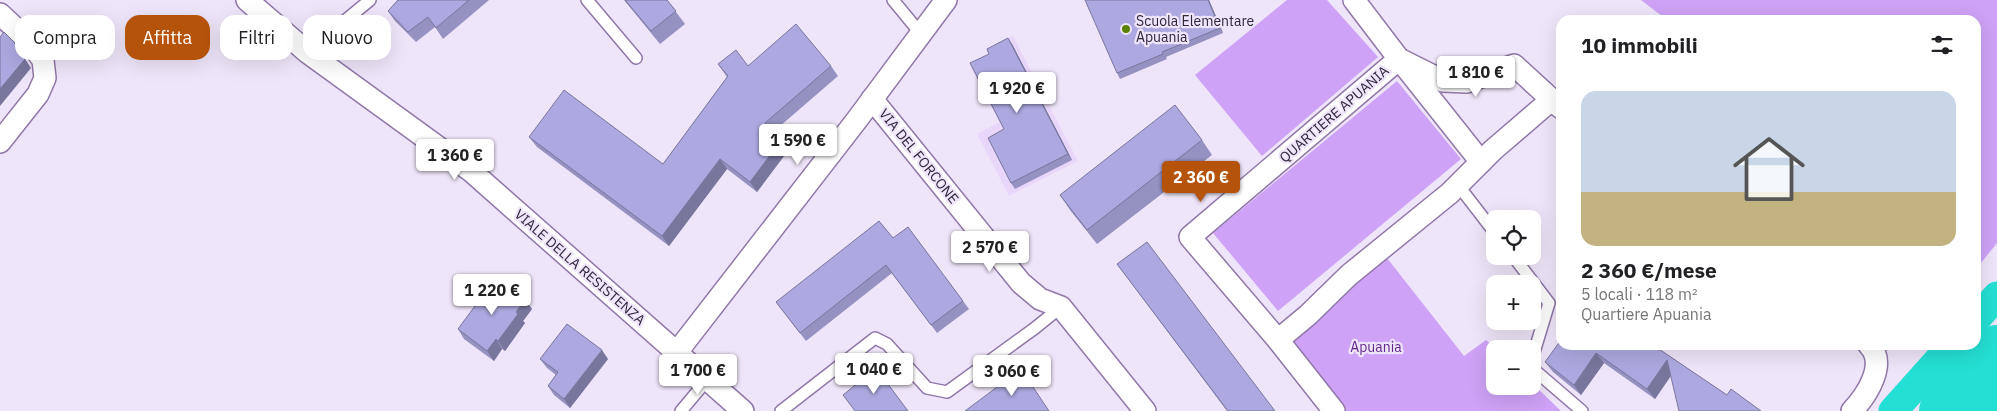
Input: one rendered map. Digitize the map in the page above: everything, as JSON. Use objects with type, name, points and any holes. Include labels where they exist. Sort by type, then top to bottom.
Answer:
[{"type":"street","name":"VIALE DELLA RESISTENZA","points":[[247,0],[303,49]]},
{"type":"street","name":"VIA DEL FORCONE","points":[[677,352],[946,0]]},
{"type":"street","name":"QUARTIERE APUANIA","points":[[1278,340],[1308,315],[1349,275],[1458,186],[1481,162],[1556,105],[1514,65],[1467,82],[1443,81],[1399,58],[1354,0]]},
{"type":"street","points":[[0,14],[30,42],[43,60],[46,78],[38,94],[0,142]]},
{"type":"street","name":"QUARTIERE APUANIA","points":[[1334,411],[1278,340],[1190,237],[1399,58]]},
{"type":"street","points":[[1399,58],[1481,162]]},
{"type":"street","name":"VIALE DELLA RESISTENZA","points":[[318,60],[471,171],[743,411]]},
{"type":"street","name":"VIA DEL FORCONE","points":[[872,99],[1022,283],[1040,299],[1061,307],[1144,411]]},
{"type":"street","points":[[1852,411],[1862,400],[1871,383],[1876,364],[1872,350]]},
{"type":"lane","points":[[352,15],[370,0]]},
{"type":"lane","points":[[587,0],[636,58]]},
{"type":"lane","points":[[893,0],[921,34]]},
{"type":"lane","points":[[1458,186],[1486,222]]},
{"type":"lane","points":[[1520,265],[1550,303],[1538,340]]},
{"type":"lane","points":[[780,411],[875,338],[887,344],[926,388],[946,392],[1061,307]]},
{"type":"lane","points":[[1541,376],[1582,411]]},
{"type":"lane","points":[[681,411],[707,380]]},
{"type":"shaded area","points":[[1013,36],[1078,161],[1009,196],[977,134],[999,122],[971,68],[990,58],[986,50]]},
{"type":"green space","points":[[1287,0],[1327,0],[1378,57],[1262,156],[1195,75]]},
{"type":"green space","points":[[1641,0],[1997,0],[1997,243],[1981,263],[1981,15],[1660,15]]},
{"type":"green space","points":[[1397,81],[1461,159],[1278,311],[1213,233]]},
{"type":"green space","name":"Apuania","points":[[1387,258],[1464,356],[1486,340],[1486,395],[1541,395],[1541,392],[1561,411],[1334,411],[1278,340]]},
{"type":"building","points":[[398,0],[469,0],[436,28],[428,17],[408,32],[388,11]]},
{"type":"building","points":[[625,0],[667,0],[676,11],[651,31]]},
{"type":"building","points":[[1085,0],[1208,0],[1220,28],[1117,73]]},
{"type":"building","points":[[796,24],[831,66],[765,123],[780,142],[750,182],[720,159],[662,236],[529,137],[564,90],[663,164],[728,76],[718,64],[736,50],[748,66]]},
{"type":"building","points":[[4,32],[15,44],[15,60],[24,60],[0,89],[0,37]]},
{"type":"building","points":[[1008,38],[1068,154],[1011,183],[988,138],[1004,129],[970,63],[989,54],[987,49]]},
{"type":"building","points":[[1175,105],[1202,140],[1087,230],[1060,195]]},
{"type":"building","points":[[879,221],[893,238],[908,227],[963,301],[931,325],[886,265],[800,333],[776,302]]},
{"type":"building","points":[[1147,242],[1275,411],[1228,411],[1117,264]]},
{"type":"building","points":[[492,283],[502,291],[506,286],[525,300],[516,312],[518,314],[498,341],[496,339],[487,351],[458,329]]},
{"type":"building","points":[[567,324],[602,350],[564,399],[548,386],[558,372],[540,359]]},
{"type":"building","points":[[1556,347],[1556,350],[1660,350],[1727,395],[1731,389],[1761,411],[1679,411],[1667,360],[1647,389],[1596,353],[1574,385],[1545,362]]},
{"type":"building","points":[[876,368],[908,411],[855,411],[843,395]]},
{"type":"building","points":[[1021,369],[1049,411],[965,411]]},
{"type":"waterway","points":[[1981,314],[1997,296]]},
{"type":"waterway","points":[[1893,411],[1948,350]]},
{"type":"waterway","points":[[1944,411],[1997,350]]},
{"type":"waterway","points":[[1988,411],[1997,401]]},
{"type":"place","name":"Scuola Elementare Apuania","points":[[1126,29]]}]
